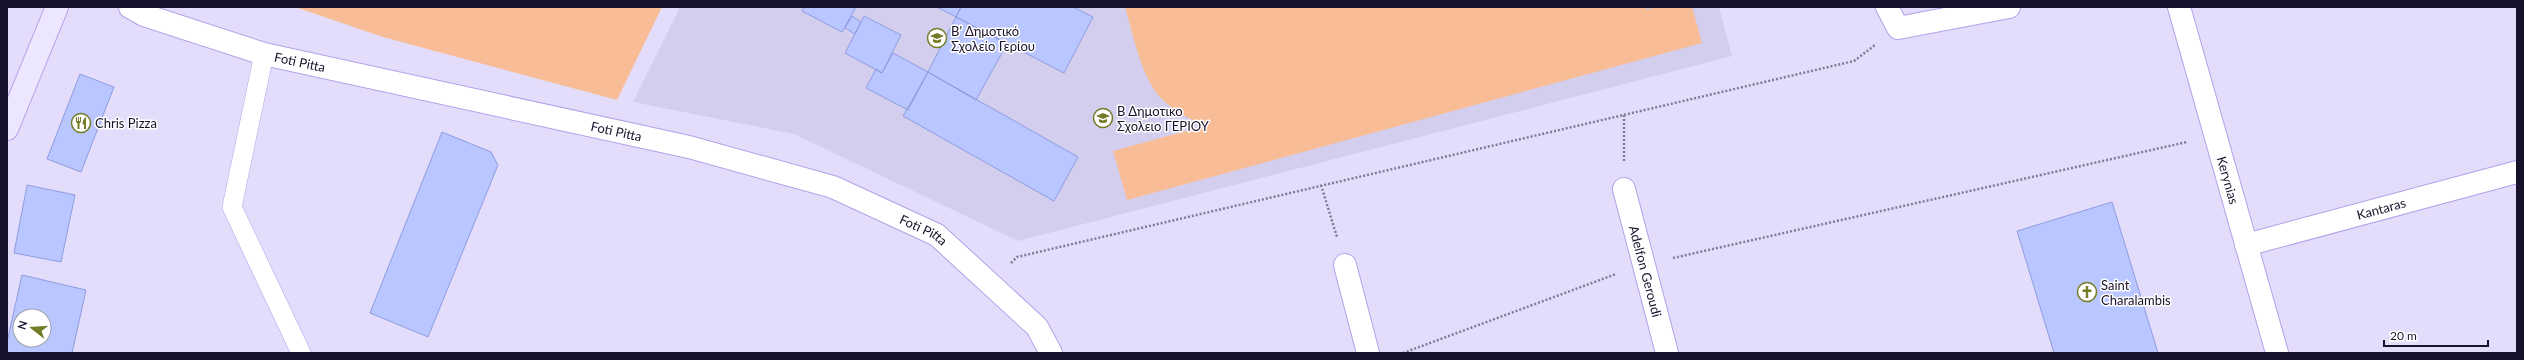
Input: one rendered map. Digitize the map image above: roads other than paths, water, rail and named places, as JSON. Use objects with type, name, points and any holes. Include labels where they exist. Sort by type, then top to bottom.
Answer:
[{"type":"main road","points":[[7,129],[56,7]]},
{"type":"street","name":"Foti Pitta","points":[[130,7],[144,15],[264,54],[689,147],[833,187],[937,235],[1037,327],[1051,353]]},
{"type":"street","points":[[1887,7],[1898,28],[2009,7]]},
{"type":"street","name":"Kerynias","points":[[2179,7],[2277,353]]},
{"type":"street","name":"Kantaras","points":[[2246,244],[2517,172]]},
{"type":"street","name":"Adelfon Geroudi","points":[[1624,189],[1667,353]]},
{"type":"street","points":[[1345,265],[1368,353]]},
{"type":"lane","points":[[264,54],[232,207],[301,353]]},
{"type":"place","name":"Β' Δημοτικό Σχολείο Γερίου","points":[[937,38]]},
{"type":"place","name":"Β Δημοτικο Σχολειο ΓΕΡΙΟΥ","points":[[1103,118]]},
{"type":"place","name":"Chris Pizza","points":[[81,123]]},
{"type":"place","name":"Saint Charalambis","points":[[2087,292]]}]
